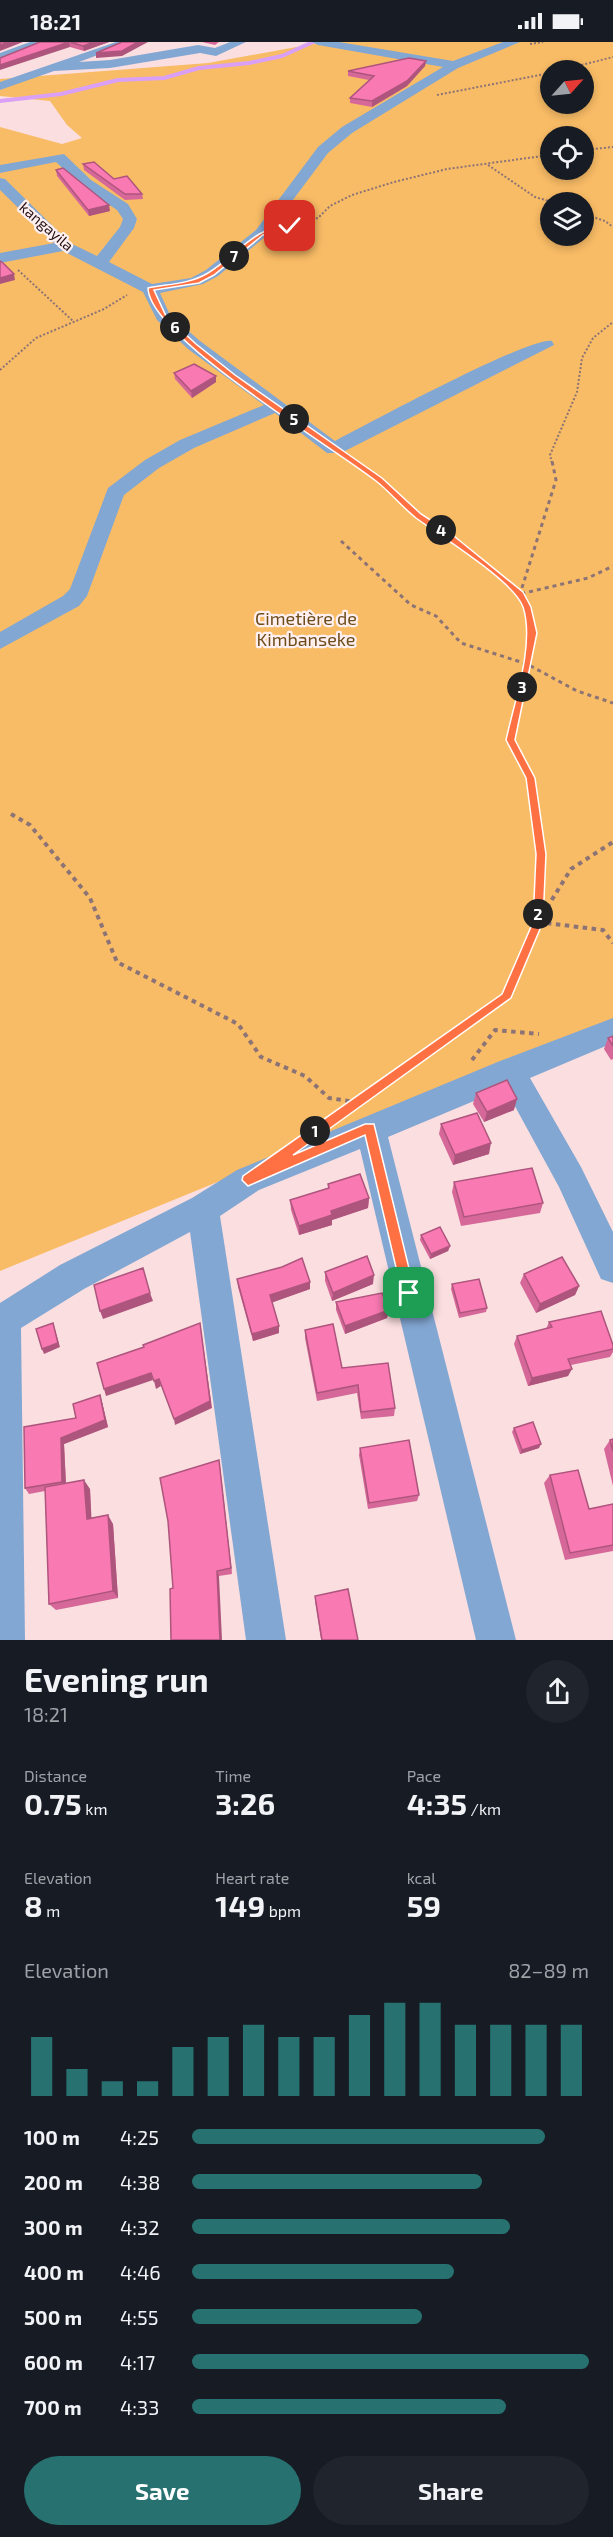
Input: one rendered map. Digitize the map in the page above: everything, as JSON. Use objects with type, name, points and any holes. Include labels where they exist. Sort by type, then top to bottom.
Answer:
[{"type":"street","points":[[3,54],[40,42]]},
{"type":"street","points":[[0,86],[127,42]]},
{"type":"street","points":[[174,42],[198,50],[216,52],[240,42]]},
{"type":"street","points":[[318,42],[454,66]]},
{"type":"street","points":[[514,42],[454,66],[364,119],[323,150],[261,234],[212,273],[197,281],[146,286],[163,317],[233,376],[334,449],[471,378],[546,345]]},
{"type":"street","points":[[51,68],[110,64],[198,50]]},
{"type":"street","points":[[0,169],[57,156],[86,183],[123,207],[130,219],[127,228],[99,264]]},
{"type":"street","name":"kangayila","points":[[0,182],[6,196],[65,246],[146,286]]},
{"type":"street","points":[[2,258],[65,246]]},
{"type":"street","points":[[0,642],[71,601],[80,591],[115,492],[129,479],[187,444],[277,406]]},
{"type":"street","points":[[0,624],[53,611]]},
{"type":"street","points":[[5,1640],[2,1321],[72,1277],[203,1209],[248,1180],[363,1115],[510,1070],[613,1030]]},
{"type":"street","points":[[510,1070],[570,1177],[613,1267]]},
{"type":"street","points":[[363,1115],[496,1640]]},
{"type":"street","points":[[203,1209],[266,1640]]},
{"type":"path","points":[[594,62],[613,57]]},
{"type":"path","points":[[433,96],[540,75]]},
{"type":"path","points":[[594,149],[613,147]]},
{"type":"path","points":[[261,234],[308,222],[318,218],[330,206],[352,195],[394,182],[447,169],[540,156]]},
{"type":"path","points":[[487,165],[540,198]]},
{"type":"path","points":[[594,217],[613,227]]},
{"type":"path","points":[[2,258],[34,281],[43,293],[75,322]]},
{"type":"path","points":[[0,370],[36,338],[104,309],[146,286]]},
{"type":"path","points":[[520,594],[556,480],[550,455],[577,392],[582,358],[593,338],[613,322]]},
{"type":"path","points":[[334,449],[379,480],[418,516],[446,534],[520,594],[526,607],[533,633],[510,740],[530,778],[541,854],[538,922]]},
{"type":"path","points":[[341,542],[411,605],[436,616],[461,643],[527,664],[577,691],[613,703]]},
{"type":"path","points":[[520,594],[588,578],[613,566]]},
{"type":"path","points":[[10,813],[30,825],[90,898],[117,962],[238,1024],[261,1058],[305,1076],[329,1098],[363,1115]]},
{"type":"path","points":[[329,1121],[363,1115],[506,998],[538,922],[571,869],[613,842]]},
{"type":"path","points":[[538,922],[603,930],[613,943]]},
{"type":"green space","name":"Cimetière de Kimbanseke","points":[[324,42],[613,42],[613,1020],[0,1271],[0,127],[62,144],[82,138],[67,125],[50,101],[0,96],[0,79],[208,63]]},
{"type":"building","points":[[40,42],[69,42],[0,65],[0,58]]},
{"type":"building","points":[[70,42],[94,42],[83,46]]},
{"type":"building","points":[[122,42],[138,42],[122,51],[96,53]]},
{"type":"building","points":[[409,58],[426,61],[407,81],[372,101],[350,98],[374,76],[348,71]]},
{"type":"building","points":[[94,162],[114,179],[127,176],[142,194],[125,194],[83,164]]},
{"type":"building","points":[[63,168],[109,205],[88,210],[56,170]]},
{"type":"building","points":[[0,261],[3,263],[14,274],[0,278]]},
{"type":"building","points":[[194,364],[216,376],[191,391],[174,373]]},
{"type":"building","points":[[613,1036],[613,1046],[608,1038]]},
{"type":"building","points":[[507,1080],[517,1099],[487,1112],[476,1093]]},
{"type":"building","points":[[477,1113],[491,1143],[455,1155],[441,1124]]},
{"type":"building","points":[[532,1168],[543,1203],[464,1217],[454,1182]]},
{"type":"building","points":[[360,1174],[369,1198],[331,1211],[332,1215],[299,1226],[290,1200],[329,1188],[328,1184]]},
{"type":"building","points":[[440,1227],[450,1246],[431,1254],[421,1235]]},
{"type":"building","points":[[367,1256],[374,1275],[333,1293],[325,1272]]},
{"type":"building","points":[[562,1257],[579,1286],[540,1304],[524,1274]]},
{"type":"building","points":[[302,1258],[310,1282],[270,1295],[279,1326],[252,1334],[237,1279],[282,1267]]},
{"type":"building","points":[[143,1268],[150,1293],[100,1311],[94,1285]]},
{"type":"building","points":[[479,1279],[487,1308],[460,1313],[452,1284]]},
{"type":"building","points":[[382,1293],[389,1310],[345,1326],[336,1302]]},
{"type":"building","points":[[601,1311],[613,1349],[568,1359],[572,1369],[532,1378],[517,1336],[552,1327],[549,1322]]},
{"type":"building","points":[[53,1323],[58,1343],[42,1349],[36,1329]]},
{"type":"building","points":[[200,1323],[210,1401],[174,1419],[159,1379],[154,1381],[151,1373],[104,1389],[97,1363],[144,1347],[143,1345]]},
{"type":"building","points":[[333,1324],[342,1368],[388,1363],[395,1408],[361,1412],[358,1385],[317,1393],[305,1330]]},
{"type":"building","points":[[100,1395],[105,1420],[61,1438],[62,1482],[25,1488],[24,1427],[76,1418],[73,1404]]},
{"type":"building","points":[[533,1422],[541,1444],[522,1450],[514,1428]]},
{"type":"building","points":[[409,1440],[419,1495],[369,1503],[360,1448]]},
{"type":"building","points":[[219,1460],[231,1568],[217,1571],[220,1640],[171,1640],[170,1589],[173,1588],[168,1521],[160,1478]]},
{"type":"building","points":[[578,1470],[589,1509],[613,1504],[613,1545],[570,1553],[550,1475]]},
{"type":"building","points":[[84,1480],[87,1519],[108,1515],[113,1591],[49,1604],[45,1487]]},
{"type":"building","points":[[348,1589],[358,1640],[322,1640],[315,1596]]},
{"type":"waterway","points":[[0,101],[61,94],[118,80],[164,78],[199,68],[249,63],[282,56],[313,42]]},
{"type":"route","points":[[290,226],[261,234],[212,273],[197,281],[150,289],[156,306],[163,317],[233,376],[379,480],[418,516],[446,534],[520,594],[533,633],[510,740],[530,778],[541,854],[538,922],[506,998],[248,1180],[370,1128],[409,1293]]}]
